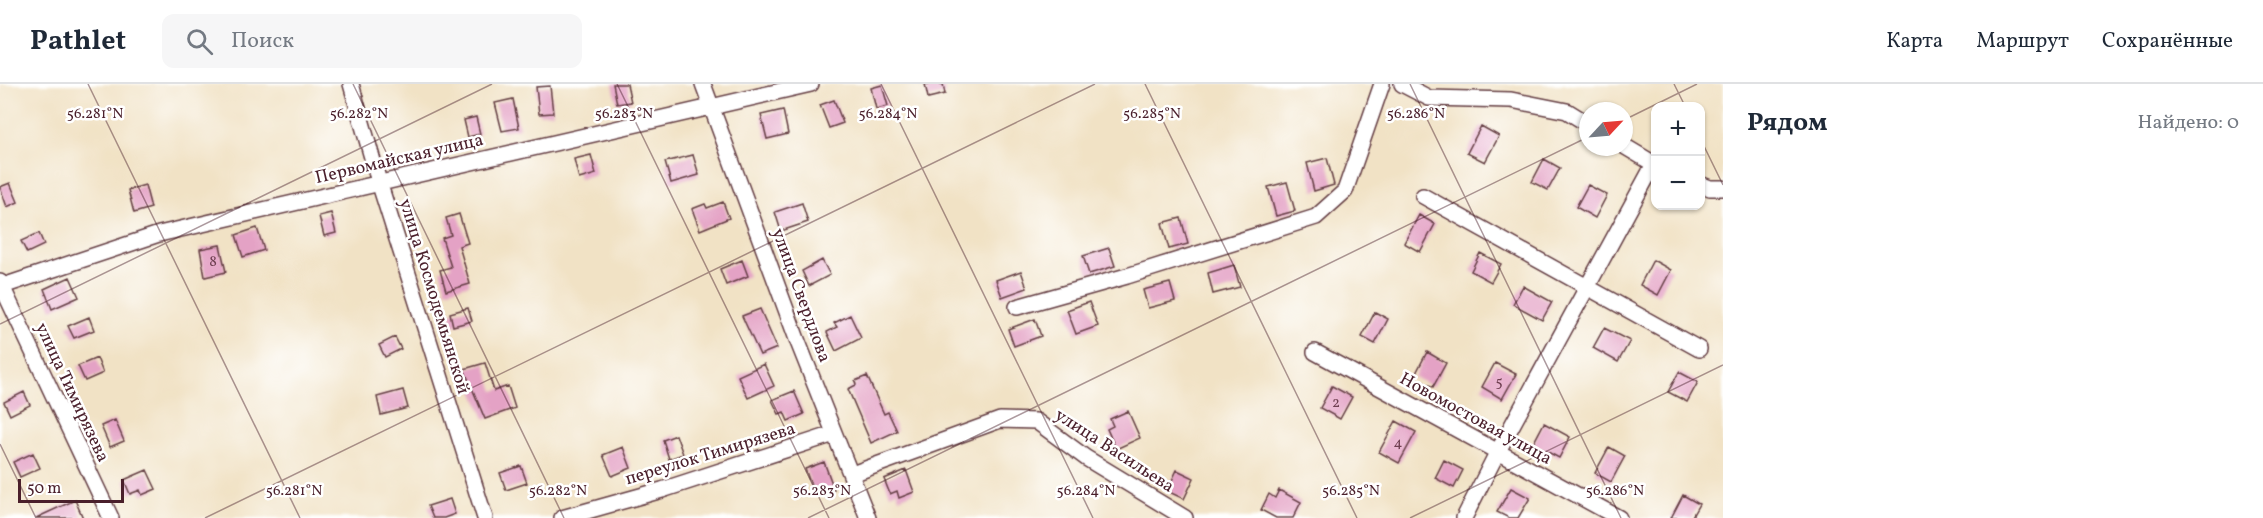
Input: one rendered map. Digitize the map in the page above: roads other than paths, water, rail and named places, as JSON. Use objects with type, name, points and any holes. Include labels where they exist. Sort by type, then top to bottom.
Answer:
[{"type":"street","name":"улица Космодемьянской","points":[[351,84],[379,182],[485,518]]},
{"type":"street","name":"улица Свердлова","points":[[703,84],[794,331],[868,518]]},
{"type":"street","name":"Первомайская улица","points":[[1,285],[159,234],[810,84]]},
{"type":"street","points":[[1017,307],[1127,276],[1316,217],[1345,191],[1382,84]]},
{"type":"street","points":[[1402,84],[1429,98],[1511,100],[1567,111],[1579,118]]},
{"type":"street","points":[[1633,152],[1651,163]]},
{"type":"street","points":[[1464,518],[1497,453],[1651,172]]},
{"type":"street","points":[[1705,186],[1723,188]]},
{"type":"street","points":[[1423,196],[1699,349]]},
{"type":"street","name":"улица Тимирязева","points":[[1,285],[111,518]]},
{"type":"street","name":"Новомостовая улица","points":[[1315,352],[1619,518]]},
{"type":"street","name":"улица Васильева","points":[[852,474],[1000,420],[1036,421],[1086,458],[1185,518]]},
{"type":"street","name":"переулок Тимирязева","points":[[562,518],[662,490],[834,434]]}]
